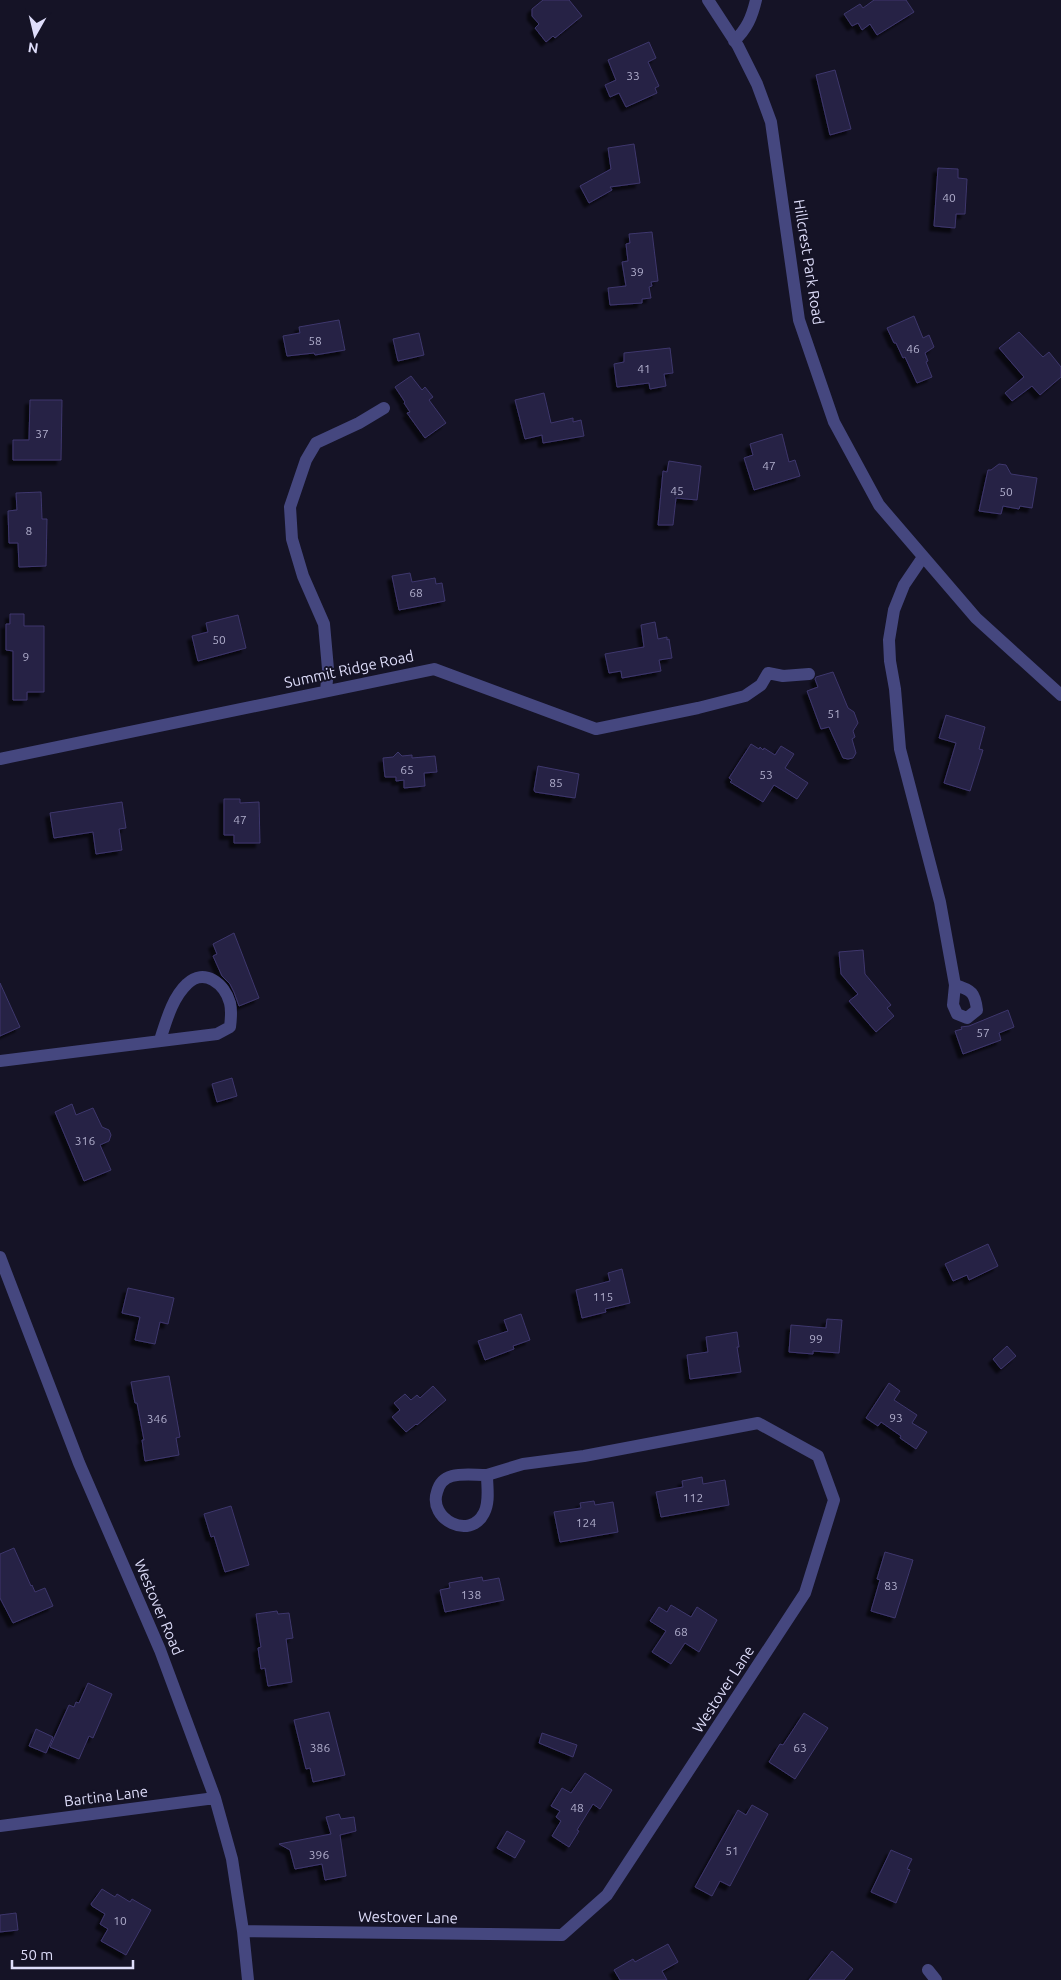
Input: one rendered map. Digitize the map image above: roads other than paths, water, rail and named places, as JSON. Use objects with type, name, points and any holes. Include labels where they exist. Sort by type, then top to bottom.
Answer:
[{"type":"street","name":"Hillcrest Park Road","points":[[708,0],[734,41],[757,84],[771,122],[799,320],[834,422],[879,505],[976,618],[1061,695]]},
{"type":"street","points":[[734,41],[744,32],[752,16],[756,0]]},
{"type":"street","points":[[326,691],[328,669],[324,624],[303,576],[292,538],[290,506],[306,460],[316,443],[359,423],[384,408]]},
{"type":"street","points":[[923,557],[904,585],[894,610],[889,640],[890,660],[895,688],[900,749],[940,902],[956,985]]},
{"type":"street","name":"Summit Ridge Road","points":[[0,759],[434,668],[596,729],[698,708],[745,696],[755,691],[761,685],[768,673],[784,676],[809,674]]},
{"type":"street","points":[[0,1061],[217,1034],[230,1026],[232,1016],[230,1002],[220,984],[208,977],[198,976],[188,983],[178,994],[160,1040]]},
{"type":"street","name":"Westover Road","points":[[0,1257],[80,1463],[160,1650],[215,1798],[232,1859],[248,1980]]},
{"type":"street","name":"Westover Lane","points":[[243,1931],[562,1935],[607,1895],[805,1593],[834,1500],[818,1456],[758,1423],[584,1456],[523,1464],[486,1475],[468,1474],[453,1476],[444,1480],[438,1487],[435,1496],[436,1505],[441,1516],[451,1524],[464,1526],[475,1524],[484,1514],[488,1502],[486,1475]]},
{"type":"street","name":"Bartina Lane","points":[[0,1826],[215,1798]]}]
